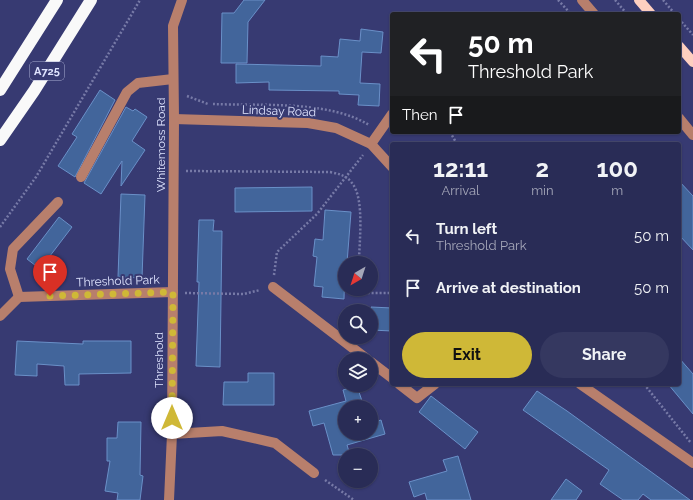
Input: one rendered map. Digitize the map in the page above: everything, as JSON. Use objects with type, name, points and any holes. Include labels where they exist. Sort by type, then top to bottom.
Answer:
[{"type":"highway","name":"A725","points":[[0,90],[57,0]]},
{"type":"highway","name":"A725","points":[[0,140],[34,91],[91,0]]},
{"type":"main road","points":[[639,0],[649,12]]},
{"type":"main road","points":[[681,48],[693,62]]},
{"type":"street","name":"Whitemoss Road","points":[[173,292],[173,26],[182,0]]},
{"type":"street","points":[[582,0],[592,12]]},
{"type":"street","points":[[81,177],[127,92],[138,83],[173,79]]},
{"type":"street","points":[[371,144],[390,117]]},
{"type":"street","name":"Lindsay Road","points":[[174,119],[308,123],[336,128],[371,144],[390,165]]},
{"type":"street","points":[[681,120],[693,135]]},
{"type":"street","points":[[0,316],[19,297],[10,269],[13,249],[58,202]]},
{"type":"street","points":[[273,287],[358,352]]},
{"type":"street","name":"Threshold Park","points":[[19,297],[173,292]]},
{"type":"street","name":"Threshold","points":[[169,500],[172,434],[173,292]]},
{"type":"street","points":[[378,367],[390,376]]},
{"type":"street","points":[[402,386],[417,398],[432,386]]},
{"type":"street","points":[[583,386],[693,463]]},
{"type":"street","points":[[172,434],[222,431],[275,443],[314,473]]},
{"type":"path","points":[[0,227],[36,177],[140,0]]},
{"type":"path","points":[[558,0],[569,12]]},
{"type":"path","points":[[615,0],[625,12]]},
{"type":"path","points":[[663,0],[673,12]]},
{"type":"path","points":[[681,21],[693,35]]},
{"type":"path","points":[[173,292],[244,294],[273,287],[277,252],[317,214],[371,144]]},
{"type":"path","points":[[174,171],[330,172],[345,177],[352,183],[358,194],[359,256]]},
{"type":"path","points":[[378,293],[390,293]]},
{"type":"path","points":[[646,386],[693,445]]},
{"type":"path","points":[[314,473],[354,500]]},
{"type":"building","points":[[244,0],[265,0],[248,22],[247,63],[221,63],[222,13],[234,13]]},
{"type":"building","points":[[361,29],[383,32],[381,53],[362,52],[360,83],[380,84],[379,106],[358,105],[359,95],[339,94],[339,91],[269,90],[269,82],[236,83],[236,64],[321,66],[321,56],[338,57],[340,39],[360,41]]},
{"type":"building","points":[[100,90],[115,100],[75,177],[58,166],[77,137],[72,134]]},
{"type":"building","points":[[126,107],[133,111],[135,109],[147,117],[132,141],[145,150],[121,186],[122,161],[101,194],[84,183]]},
{"type":"building","points":[[681,183],[693,196],[693,250],[681,237]]},
{"type":"building","points":[[312,187],[312,211],[235,212],[235,188]]},
{"type":"building","points":[[121,194],[145,195],[142,278],[118,277]]},
{"type":"building","points":[[325,210],[351,212],[348,256],[338,256],[338,296],[344,296],[344,299],[322,297],[323,287],[314,286],[317,257],[313,256],[315,239],[323,240]]},
{"type":"building","points":[[59,217],[72,227],[40,269],[27,259]]},
{"type":"building","points":[[199,220],[214,220],[213,231],[222,231],[220,367],[196,366],[199,282],[197,282]]},
{"type":"building","points":[[378,307],[390,308],[390,331],[378,330]]},
{"type":"building","points":[[17,341],[83,344],[83,341],[131,341],[131,373],[79,374],[79,385],[65,385],[64,366],[37,364],[37,376],[15,375]]},
{"type":"building","points":[[681,360],[693,374],[693,414],[670,386],[681,386]]},
{"type":"building","points":[[248,373],[274,373],[274,405],[223,405],[224,382],[248,382]]},
{"type":"building","points":[[537,391],[690,500],[651,500],[643,494],[638,500],[623,500],[600,484],[609,470],[523,410]]},
{"type":"building","points":[[344,392],[359,392],[362,400],[346,400]]},
{"type":"building","points":[[431,396],[478,432],[465,449],[419,412]]},
{"type":"building","points":[[338,403],[338,440],[364,440],[347,445],[348,448],[338,448],[338,455],[333,455],[324,423],[313,426],[309,411]]},
{"type":"building","points":[[381,420],[385,434],[378,436],[378,421]]},
{"type":"building","points":[[118,422],[141,422],[140,475],[143,476],[140,500],[117,500],[118,493],[105,491],[110,461],[107,461],[107,438],[117,438]]},
{"type":"building","points":[[458,456],[471,500],[427,500],[425,493],[414,497],[409,482],[447,471],[443,460]]},
{"type":"building","points":[[566,479],[582,491],[576,500],[551,500]]},
{"type":"route","points":[[50,296],[173,292],[172,418]]}]
